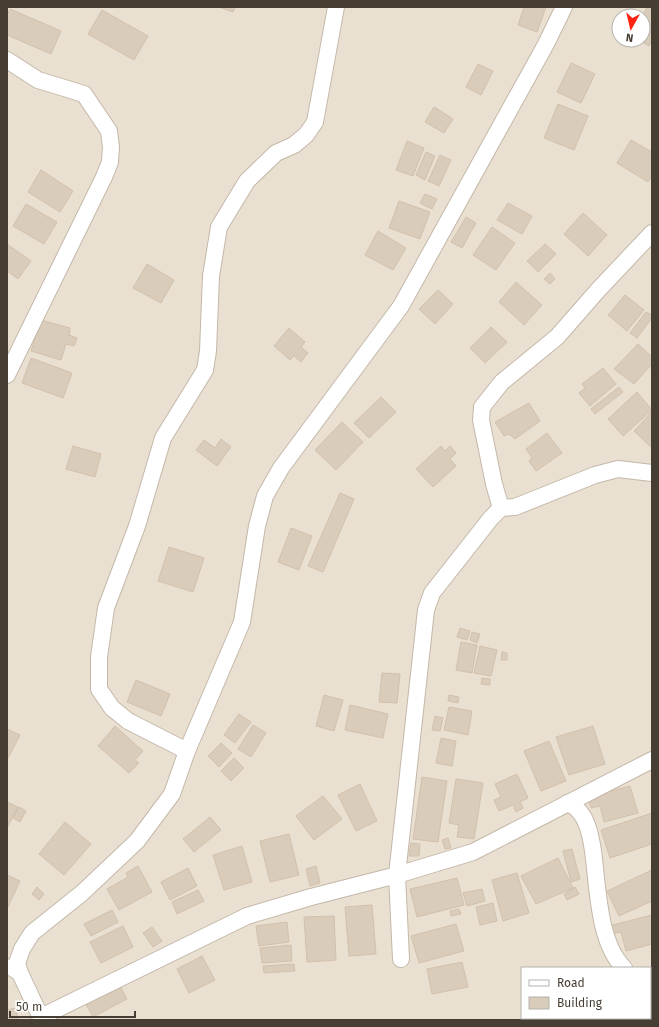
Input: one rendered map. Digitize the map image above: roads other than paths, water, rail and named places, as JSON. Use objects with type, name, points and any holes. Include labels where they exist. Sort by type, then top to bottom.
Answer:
[{"type":"street","points":[[187,751],[128,721],[112,708],[99,689],[99,657],[106,608],[137,526],[163,438],[205,370],[208,350],[211,276],[219,227],[247,181],[276,153],[294,146],[306,135],[315,122],[336,7]]},
{"type":"street","points":[[564,7],[542,51],[401,306],[281,468],[265,496],[257,526],[242,622],[187,751],[172,794],[137,841],[82,893],[32,933],[13,968],[41,1018],[247,916],[311,897],[397,875],[473,852],[652,760]]},
{"type":"street","points":[[7,60],[38,80],[84,94],[109,131],[111,147],[110,162],[104,177],[7,375]]},
{"type":"street","points":[[501,508],[494,484],[482,420],[482,407],[502,382],[557,337],[599,289],[652,233]]},
{"type":"street","points":[[401,959],[397,875],[426,610],[432,593],[491,518],[501,508],[515,507],[601,473],[618,469],[652,473]]},
{"type":"street","points":[[567,803],[577,808],[584,818],[591,837],[602,919],[608,944],[623,967]]}]
